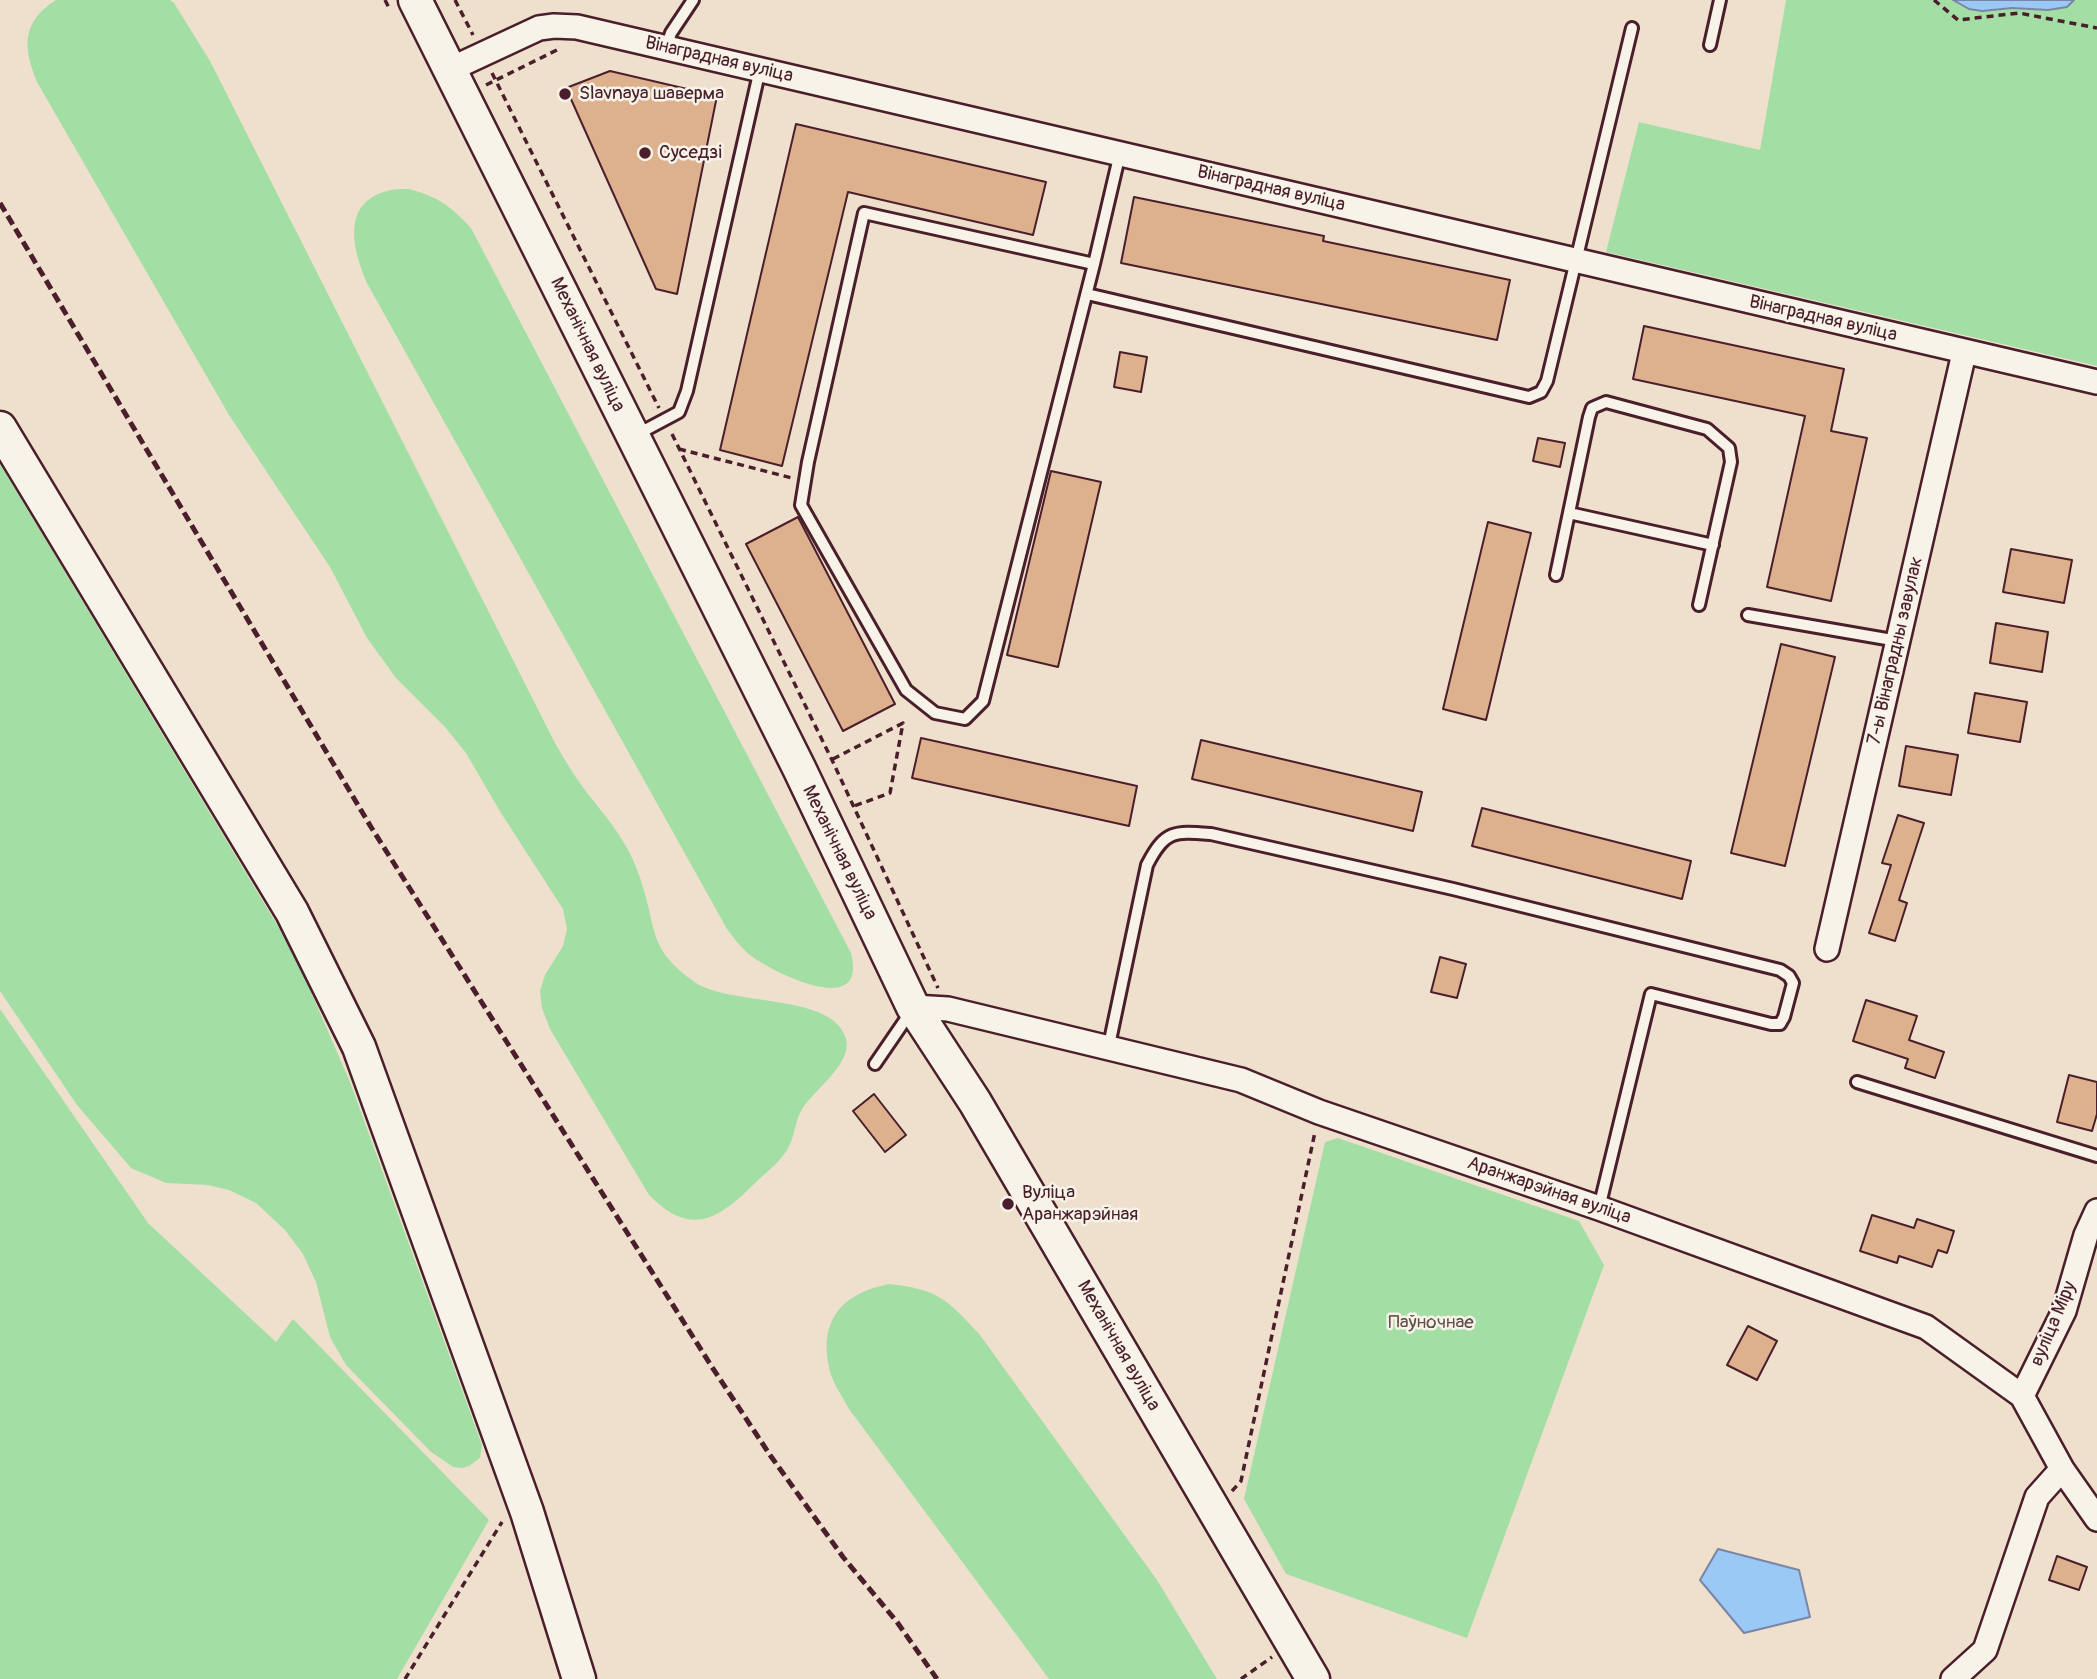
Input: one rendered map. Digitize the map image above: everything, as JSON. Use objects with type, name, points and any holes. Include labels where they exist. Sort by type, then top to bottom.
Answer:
[{"type":"street","name":"Механічная вуліца","points":[[415,0],[799,768],[913,1007],[975,1102],[1313,1679]]},
{"type":"street","name":"Вінаградная вуліца","points":[[451,69],[539,28],[577,27],[2097,382]]},
{"type":"street","name":"7-ы Вінаградны завулак","points":[[1827,948],[1964,353]]},
{"type":"street","points":[[0,428],[292,912],[359,1047],[527,1512],[579,1679]]},
{"type":"street","name":"Аранжарэйная вуліца","points":[[913,1007],[948,1009],[1108,1050],[1241,1080],[1319,1112],[1598,1208],[1926,1327],[2022,1396],[2062,1469],[2097,1519]]},
{"type":"street","name":"вуліца Міру","points":[[2022,1396],[2064,1311],[2086,1235],[2097,1211]]},
{"type":"street","points":[[1953,1679],[1984,1650],[2038,1497],[2062,1469]]},
{"type":"lane","points":[[666,48],[671,33],[692,0]]},
{"type":"lane","points":[[1710,45],[1720,0]]},
{"type":"lane","points":[[1087,294],[1529,397],[1541,392],[1547,381],[1632,28]]},
{"type":"lane","points":[[632,437],[679,412],[687,391],[760,69]]},
{"type":"lane","points":[[1094,264],[864,212],[801,505],[906,690],[935,713],[965,719],[983,701],[1087,294],[1120,153]]},
{"type":"lane","points":[[1556,575],[1589,417],[1592,408],[1606,402],[1707,429],[1729,448],[1731,461],[1699,605]]},
{"type":"lane","points":[[1569,513],[1713,545]]},
{"type":"lane","points":[[1748,615],[1898,641]]},
{"type":"lane","points":[[1108,1050],[1147,865],[1158,845],[1180,832],[1211,834],[1453,888],[1780,970],[1789,976],[1793,983],[1780,1024],[1651,995],[1598,1208]]},
{"type":"lane","points":[[875,1064],[913,1007]]},
{"type":"lane","points":[[1857,1082],[2097,1156]]},
{"type":"path","points":[[455,0],[832,760],[948,1009]]},
{"type":"path","points":[[1934,0],[1958,20],[2018,13],[2097,29]]},
{"type":"path","points":[[495,80],[562,48]]},
{"type":"path","points":[[679,449],[805,481]]},
{"type":"path","points":[[832,760],[903,723],[890,793],[853,806]]},
{"type":"path","points":[[1214,1511],[1241,1481],[1319,1112]]},
{"type":"path","points":[[405,1679],[502,1523],[527,1512]]},
{"type":"path","points":[[1241,1679],[1291,1644]]},
{"type":"green space","points":[[56,0],[170,0],[174,3],[210,61],[555,743],[577,779],[628,850],[640,879],[656,937],[666,956],[686,976],[709,989],[801,1007],[822,1014],[837,1024],[846,1039],[843,1059],[800,1113],[787,1150],[742,1196],[717,1214],[692,1220],[664,1208],[649,1195],[550,1029],[542,1008],[540,991],[545,975],[563,946],[567,929],[563,909],[466,753],[445,727],[396,678],[367,638],[330,567],[229,415],[37,82],[29,58],[28,36],[36,17]]},
{"type":"green space","points":[[1786,0],[2097,0],[2097,366],[1606,252],[1639,122],[1760,150]]},
{"type":"green space","points":[[409,189],[443,203],[471,228],[851,953],[853,973],[846,984],[834,988],[818,986],[781,973],[750,955],[727,929],[368,285],[355,245],[356,218],[372,197],[390,190]]},
{"type":"green space","points":[[0,464],[294,953],[350,1082],[482,1445],[480,1458],[469,1466],[453,1467],[431,1452],[346,1365],[330,1337],[316,1282],[303,1254],[285,1230],[256,1203],[229,1190],[208,1185],[166,1183],[131,1168],[77,1105],[0,991]]},
{"type":"green space","points":[[0,1009],[148,1223],[276,1342],[293,1319],[489,1520],[397,1679],[0,1679]]},
{"type":"green space","name":"Паўночнае","points":[[1338,1138],[1579,1221],[1604,1265],[1467,1638],[1286,1574],[1244,1499],[1325,1142]]},
{"type":"green space","points":[[889,1284],[919,1289],[941,1298],[980,1335],[1157,1580],[1217,1679],[1049,1679],[849,1409],[831,1375],[827,1338],[834,1316],[851,1299]]},
{"type":"water","points":[[1953,0],[2074,0],[2067,7],[2048,10],[2012,8],[1982,11],[1969,9]]},
{"type":"water","points":[[1718,1549],[1799,1570],[1810,1617],[1744,1633],[1700,1580]]},
{"type":"building","points":[[610,71],[717,96],[677,294],[656,289],[566,88]]},
{"type":"building","points":[[796,124],[1046,182],[1033,235],[848,192],[782,466],[720,450]]},
{"type":"building","points":[[1134,197],[1324,236],[1323,241],[1510,280],[1497,340],[1121,263]]},
{"type":"building","points":[[1644,326],[1844,369],[1831,431],[1867,438],[1831,601],[1767,587],[1805,416],[1633,379]]},
{"type":"building","points":[[1120,352],[1147,357],[1141,392],[1114,387]]},
{"type":"building","points":[[1538,438],[1565,443],[1560,467],[1533,461]]},
{"type":"building","points":[[1051,471],[1101,482],[1058,667],[1007,655]]},
{"type":"building","points":[[798,517],[895,704],[843,731],[746,544]]},
{"type":"building","points":[[1488,522],[1531,533],[1486,720],[1443,709]]},
{"type":"building","points":[[2011,549],[2072,560],[2064,603],[2003,592]]},
{"type":"building","points":[[1996,623],[2048,632],[2042,672],[1990,663]]},
{"type":"building","points":[[1781,644],[1835,657],[1785,866],[1731,853]]},
{"type":"building","points":[[1975,693],[2027,702],[2020,742],[1968,733]]},
{"type":"building","points":[[921,738],[1137,786],[1129,826],[912,778]]},
{"type":"building","points":[[1201,740],[1422,792],[1413,831],[1192,779]]},
{"type":"building","points":[[1906,746],[1958,755],[1951,795],[1899,786]]},
{"type":"building","points":[[1482,808],[1691,861],[1682,899],[1472,846]]},
{"type":"building","points":[[1898,815],[1924,823],[1899,900],[1907,903],[1895,941],[1869,933],[1891,865],[1882,863]]},
{"type":"building","points":[[1440,957],[1466,964],[1457,998],[1431,992]]},
{"type":"building","points":[[1866,1000],[1917,1016],[1909,1040],[1944,1052],[1935,1078],[1905,1068],[1908,1059],[1853,1041]]},
{"type":"building","points":[[2069,1075],[2097,1082],[2097,1114],[2092,1131],[2057,1122]]},
{"type":"building","points":[[874,1094],[906,1135],[885,1152],[853,1111]]},
{"type":"building","points":[[1872,1215],[1914,1228],[1917,1219],[1954,1231],[1947,1253],[1938,1250],[1932,1267],[1899,1256],[1897,1263],[1860,1251]]},
{"type":"building","points":[[1748,1326],[1777,1341],[1757,1380],[1727,1365]]},
{"type":"building","points":[[2057,1556],[2087,1567],[2079,1590],[2049,1580]]},
{"type":"railway","points":[[0,203],[371,827],[712,1367],[770,1455],[843,1557],[897,1622],[937,1679]]},
{"type":"place","name":"Slavnaya шаверма","points":[[565,94]]},
{"type":"place","name":"Суседзі","points":[[645,153]]},
{"type":"place","name":"Вуліца Аранжарэйная","points":[[1008,1204]]}]
